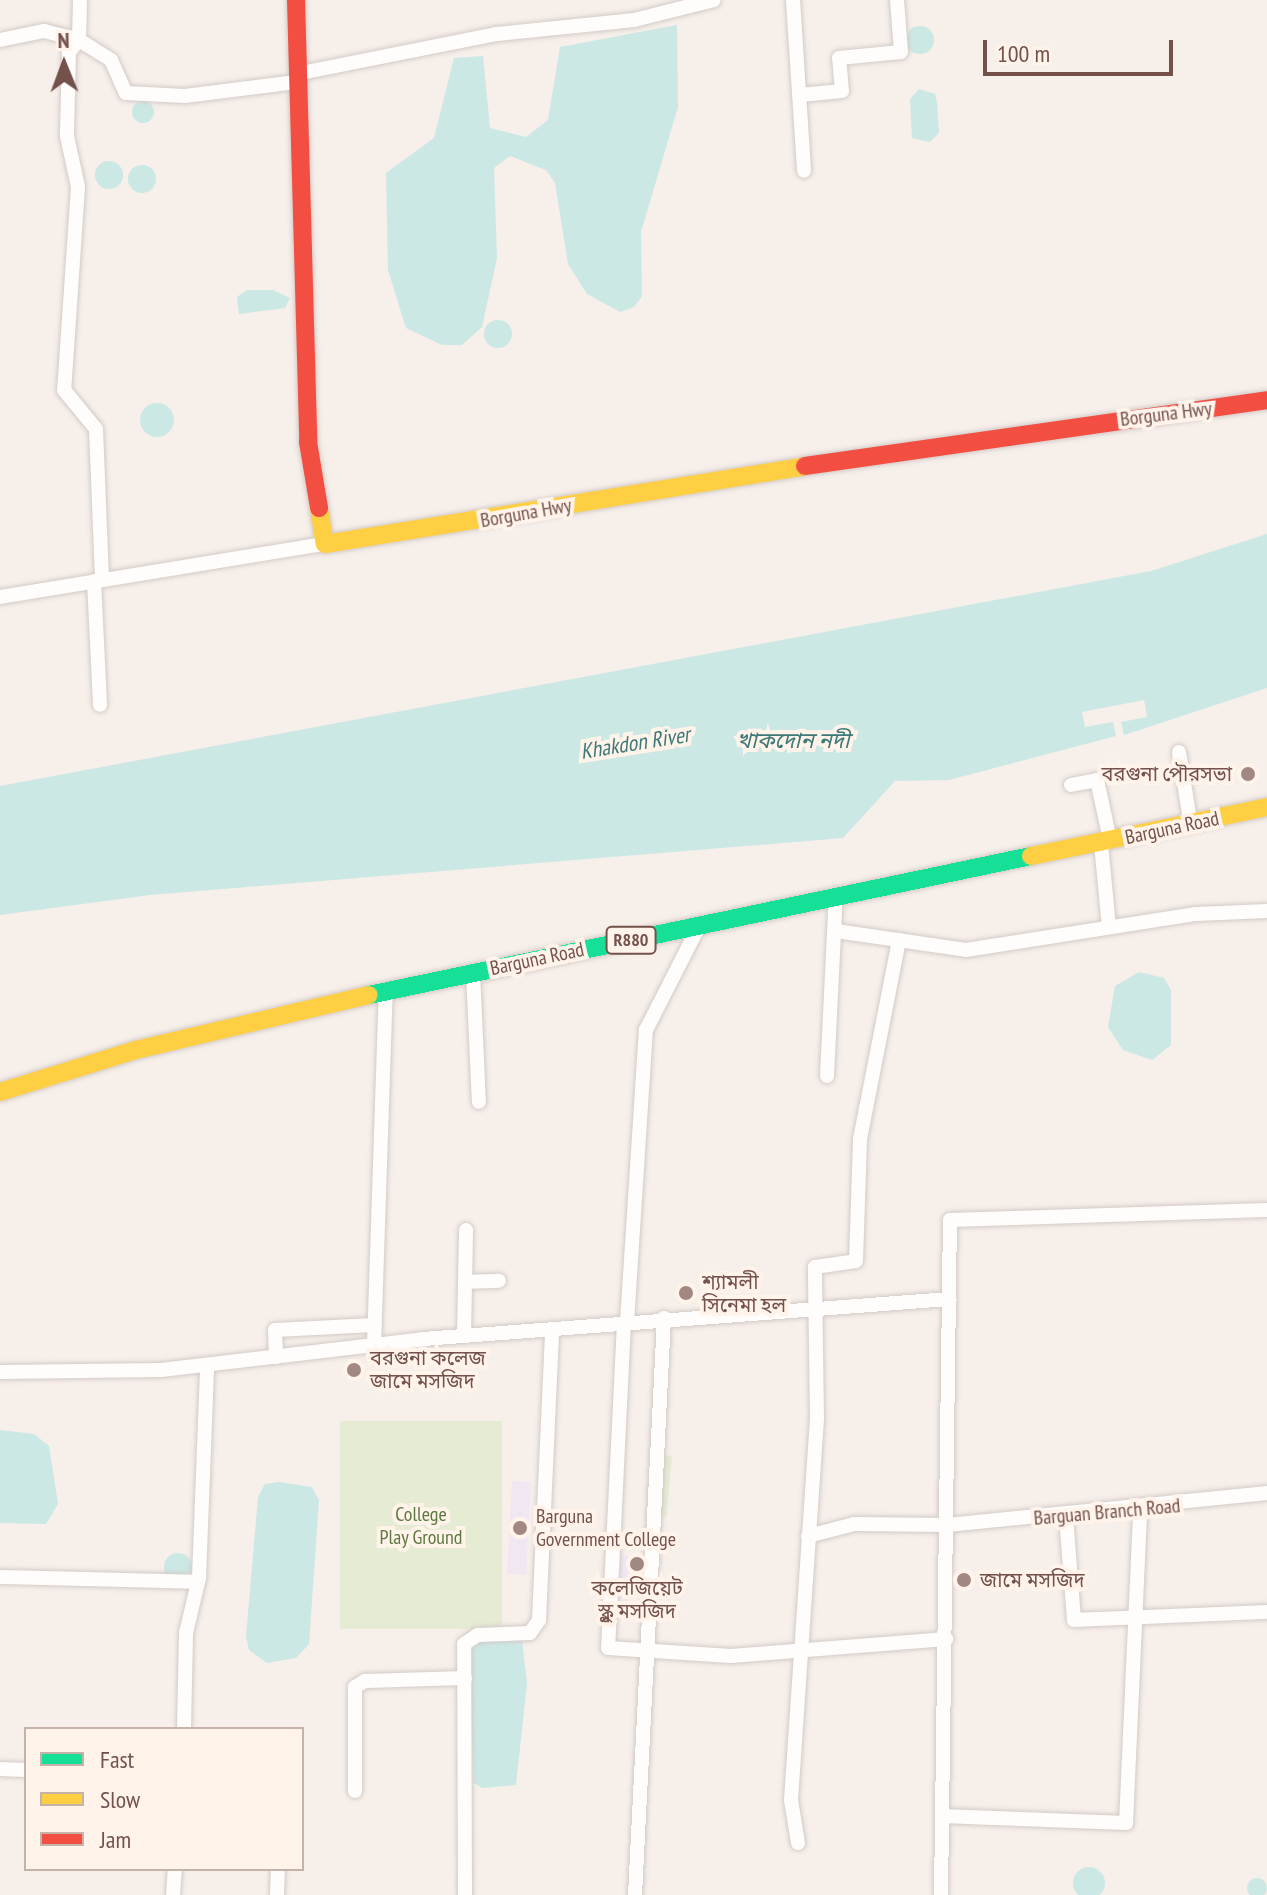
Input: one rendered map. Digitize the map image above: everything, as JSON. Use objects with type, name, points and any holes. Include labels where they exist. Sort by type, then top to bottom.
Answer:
[{"type":"main road","points":[[296,0],[308,442],[325,544]]},
{"type":"main road","name":"Borguna Hwy","points":[[325,544],[845,459],[1267,400]]},
{"type":"main road","name":"Barguna Road","points":[[0,1092],[136,1050],[386,991],[699,926],[1267,798]]},
{"type":"main road","name":"Barguna Road","points":[[0,1077],[283,1003],[1104,837],[1267,807]]},
{"type":"street","points":[[80,0],[79,40],[69,52],[67,136],[78,187],[64,390],[96,429],[100,705]]},
{"type":"street","points":[[0,40],[44,31],[79,40],[111,60],[126,93],[185,96],[296,78],[497,34],[600,26],[714,0]]},
{"type":"street","points":[[793,0],[804,171]]},
{"type":"street","points":[[800,95],[842,91],[839,58],[901,52],[897,0]]},
{"type":"street","points":[[0,597],[325,544]]},
{"type":"street","points":[[1179,752],[1189,814]]},
{"type":"street","points":[[1071,785],[1097,780],[1109,927]]},
{"type":"street","points":[[827,1076],[836,895]]},
{"type":"street","points":[[836,931],[966,950],[1109,927],[1267,911]]},
{"type":"street","points":[[699,926],[646,1030],[625,1323],[607,1647],[642,1653],[801,1650],[946,1639]]},
{"type":"street","points":[[798,1843],[791,1800],[808,1536],[818,1264],[856,1261],[860,1139],[899,940]]},
{"type":"street","points":[[473,972],[479,1102]]},
{"type":"street","points":[[374,1345],[386,991]]},
{"type":"street","points":[[941,1895],[950,1220],[1267,1210]]},
{"type":"street","points":[[464,1336],[466,1230]]},
{"type":"street","points":[[465,1282],[499,1281]]},
{"type":"street","points":[[0,1372],[207,1366],[464,1336],[664,1318],[949,1299]]},
{"type":"street","points":[[635,1895],[642,1653],[664,1318]]},
{"type":"street","points":[[276,1357],[275,1330],[374,1325]]},
{"type":"street","points":[[465,1895],[465,1678],[468,1639],[530,1633],[539,1620],[552,1330]]},
{"type":"street","points":[[184,1727],[186,1633],[198,1582],[207,1366]]},
{"type":"street","name":"Barguan Branch Road","points":[[808,1536],[854,1524],[947,1525],[1140,1510],[1267,1493]]},
{"type":"street","points":[[942,1816],[1126,1823],[1139,1620],[1140,1510]]},
{"type":"street","points":[[1066,1516],[1071,1617],[1139,1620],[1267,1612]]},
{"type":"street","points":[[0,1577],[198,1582]]},
{"type":"street","points":[[355,1791],[355,1687],[465,1678]]},
{"type":"street","points":[[0,1769],[24,1770]]},
{"type":"street","points":[[173,1895],[175,1871]]},
{"type":"street","points":[[277,1895],[278,1871]]},
{"type":"shaded area","name":"Barguna Government College","points":[[512,1481],[531,1482],[526,1575],[507,1574]]},
{"type":"shaded area","points":[[612,1555],[630,1556],[627,1612],[609,1611]]},
{"type":"green space","name":"College Play Ground","points":[[340,1421],[502,1421],[502,1629],[340,1629]]},
{"type":"green space","points":[[660,1455],[672,1456],[667,1517],[655,1516]]},
{"type":"water","points":[[677,25],[678,107],[641,232],[642,296],[634,307],[620,312],[587,294],[568,264],[555,183],[546,170],[510,156],[494,168],[497,258],[482,327],[462,345],[442,345],[406,328],[388,270],[386,173],[434,138],[454,58],[483,56],[490,128],[526,137],[548,120],[560,47]]},
{"type":"water","points":[[920,26],[930,30],[934,40],[930,50],[920,54],[910,50],[906,40],[910,30]]},
{"type":"water","points":[[919,89],[935,94],[937,103],[939,133],[930,142],[912,138],[910,99]]},
{"type":"water","points":[[139,101],[147,101],[154,112],[147,123],[139,123],[132,116],[132,108]]},
{"type":"water","points":[[109,161],[119,165],[123,175],[119,185],[109,189],[99,185],[95,175],[99,165]]},
{"type":"water","points":[[142,165],[152,169],[156,179],[152,189],[142,193],[132,189],[128,179],[132,169]]},
{"type":"water","points":[[247,290],[273,290],[290,298],[285,308],[239,314],[237,297]]},
{"type":"water","points":[[498,320],[508,324],[512,334],[508,344],[498,348],[488,344],[484,334],[488,324]]},
{"type":"water","points":[[157,403],[169,408],[174,420],[169,432],[157,437],[145,432],[140,420],[145,408]]},
{"type":"water","name":"খাকদোন নদী","points":[[1267,534],[1267,688],[1124,735],[1121,722],[1147,717],[1144,700],[1082,712],[1085,727],[1113,722],[1116,736],[949,780],[895,781],[843,838],[150,895],[0,915],[0,786],[1151,571]]},
{"type":"water","points":[[1139,972],[1164,978],[1171,990],[1171,1045],[1152,1060],[1123,1050],[1108,1027],[1115,986]]},
{"type":"water","points":[[0,1430],[34,1434],[49,1446],[58,1504],[46,1524],[0,1523]]},
{"type":"water","points":[[279,1482],[312,1487],[319,1500],[309,1644],[296,1658],[267,1663],[249,1650],[246,1636],[258,1497],[265,1484]]},
{"type":"water","points":[[178,1553],[188,1557],[192,1567],[188,1577],[178,1581],[168,1577],[164,1567],[168,1557]]},
{"type":"water","points":[[522,1640],[527,1683],[516,1785],[482,1788],[474,1783],[468,1649],[472,1641]]},
{"type":"water","points":[[1089,1867],[1103,1877],[1105,1883],[1097,1896],[1081,1896],[1073,1883],[1078,1872]]},
{"type":"water","points":[[1253,1879],[1261,1879],[1266,1884],[1262,1896],[1252,1896],[1248,1892],[1248,1884]]},
{"type":"traffic: fast","points":[[369,995],[1031,856]]},
{"type":"traffic: slow","points":[[319,508],[325,544],[805,466]]},
{"type":"traffic: slow","points":[[1031,856],[1267,807]]},
{"type":"traffic: slow","points":[[0,1092],[136,1050],[369,995]]},
{"type":"traffic: jam","points":[[296,0],[308,442],[319,508]]},
{"type":"traffic: jam","points":[[805,466],[1267,400]]},
{"type":"place","name":"বরগুনা পৌরসভা","points":[[1248,774]]},
{"type":"place","name":"শ্যামলী সিনেমা হল","points":[[686,1293]]},
{"type":"place","name":"বরগুনা কলেজ জামে মসজিদ","points":[[354,1370]]},
{"type":"place","name":"Barguna Government College","points":[[520,1528]]},
{"type":"place","name":"কলেজিয়েট স্কুল মসজিদ","points":[[637,1564]]},
{"type":"place","name":"জামে মসজিদ","points":[[964,1580]]},
{"type":"water label","name":"Khakdon River","points":[[635,743]]}]
